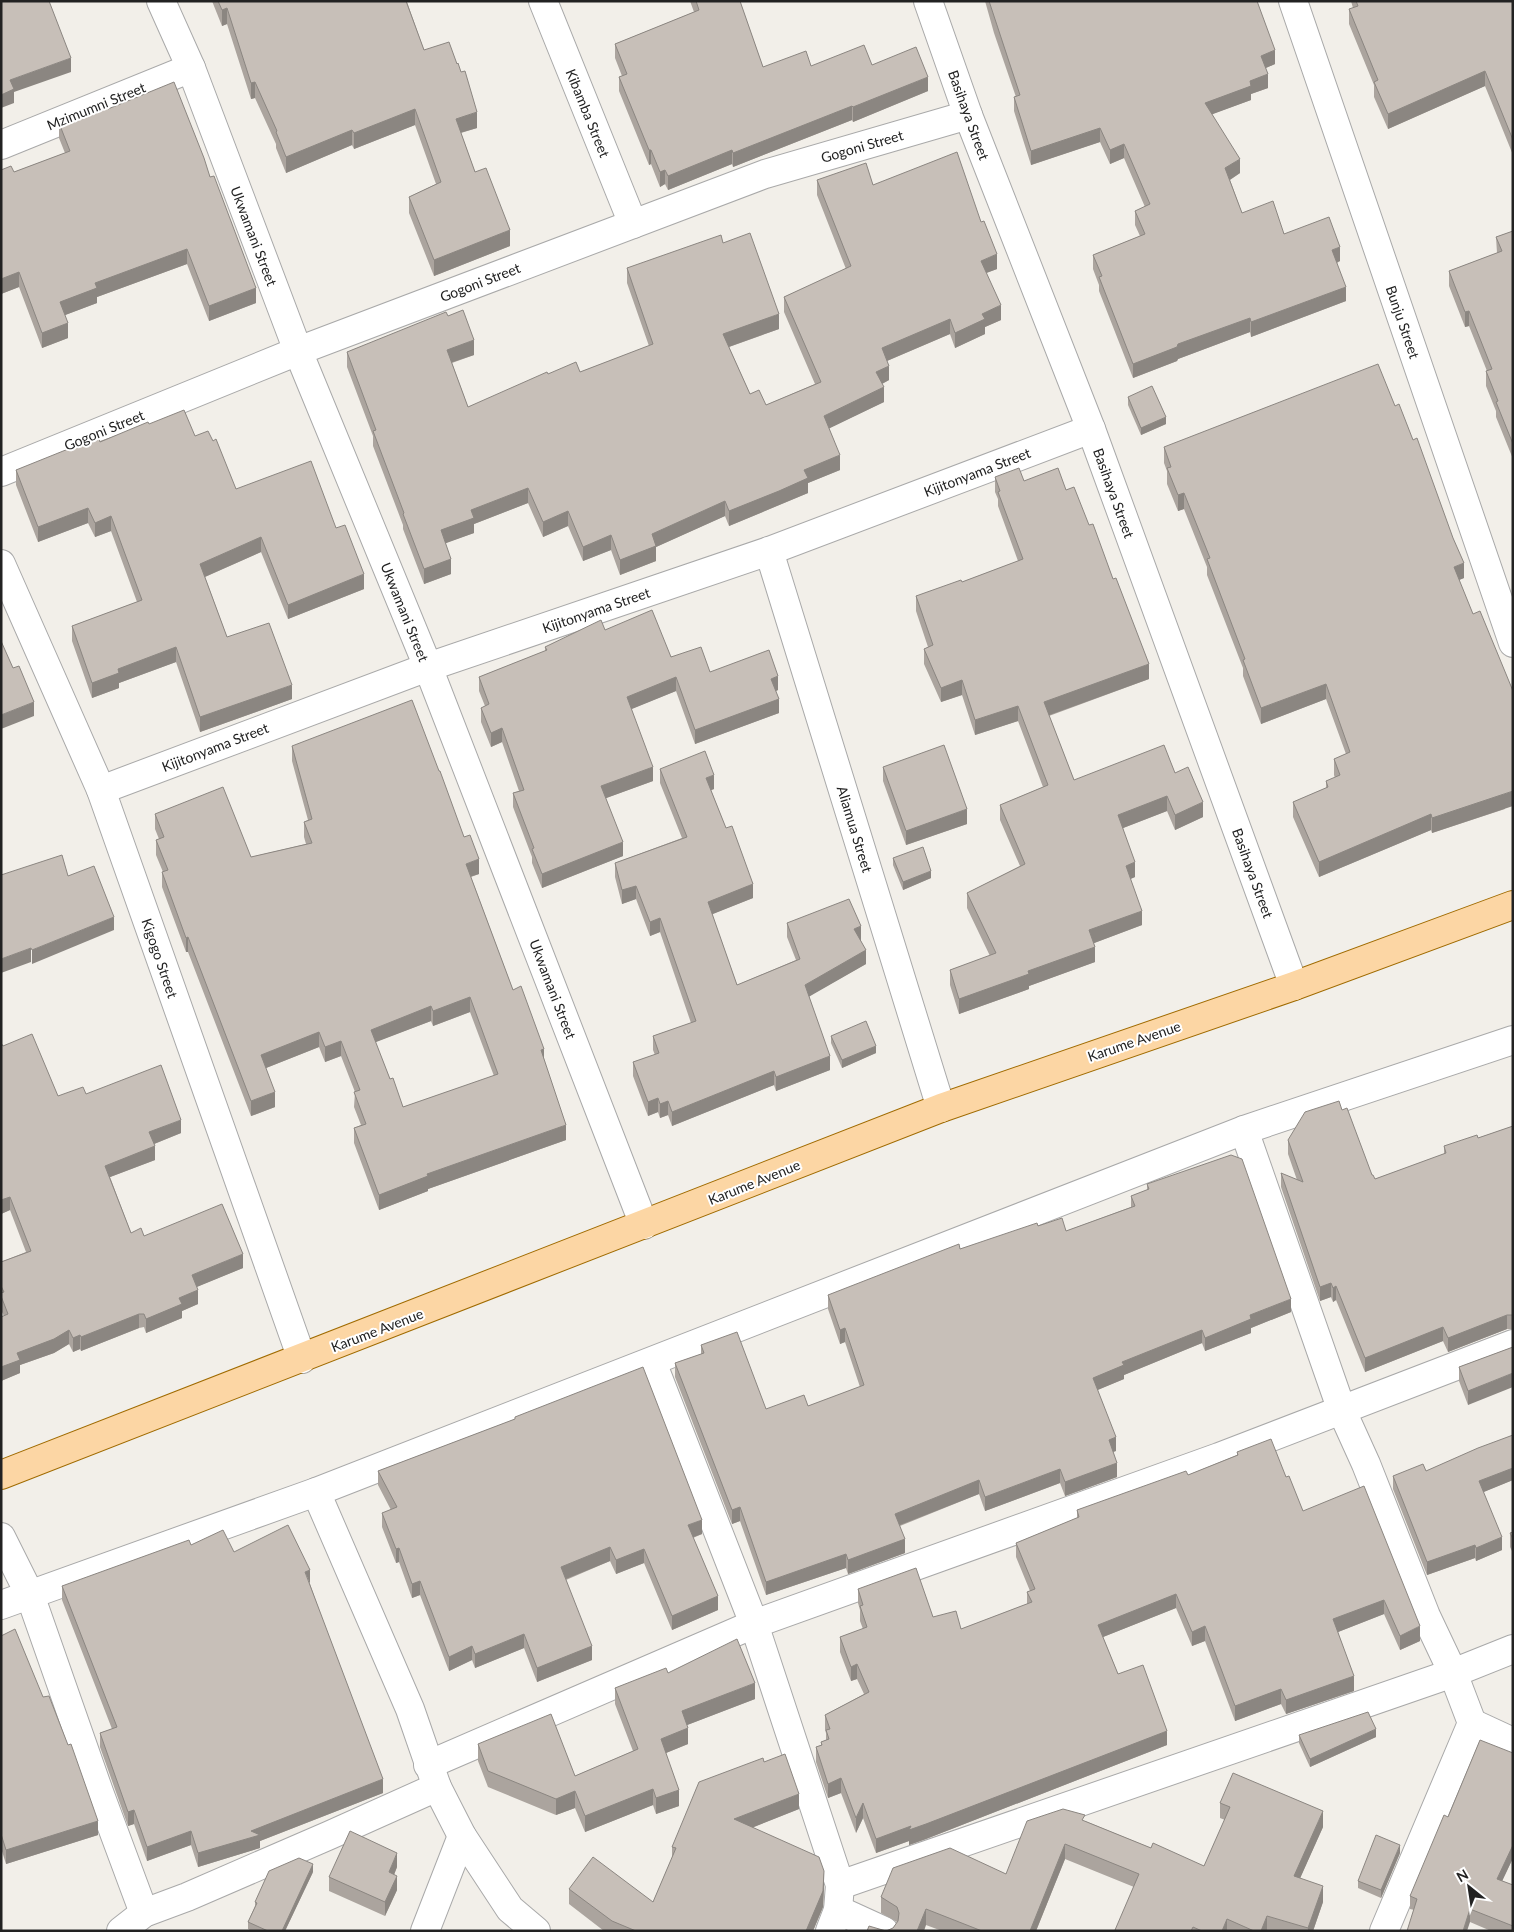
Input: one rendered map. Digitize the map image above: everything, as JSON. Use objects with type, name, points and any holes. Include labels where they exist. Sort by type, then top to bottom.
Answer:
[{"type":"main road","name":"Karume Avenue","points":[[1,1475],[941,1108],[1294,986],[1513,905]]},
{"type":"street","name":"Ukwamani Street","points":[[161,1],[190,68],[298,351],[428,667],[644,1225]]},
{"type":"street","name":"Kibamba Street","points":[[543,1],[633,224]]},
{"type":"street","name":"Basihaya Street","points":[[928,1],[968,115],[1091,429],[1294,986]]},
{"type":"street","name":"Bunju Street","points":[[1292,1],[1513,643]]},
{"type":"street","name":"Mzimumni Street","points":[[1,145],[190,68]]},
{"type":"street","name":"Gogoni Street","points":[[1,472],[298,351],[765,174],[968,115]]},
{"type":"street","name":"Kijitonyama Street","points":[[101,790],[428,667],[769,551],[1091,429]]},
{"type":"street","name":"Aliamua Street","points":[[769,551],[941,1108]]},
{"type":"street","name":"Kigogo Street","points":[[1,564],[101,790],[302,1359]]},
{"type":"street","points":[[1,1605],[316,1492],[1244,1130],[1513,1040]]},
{"type":"street","points":[[1244,1130],[1342,1411],[1366,1464],[1426,1616],[1453,1673],[1472,1723],[1384,1931]]},
{"type":"street","points":[[121,1931],[144,1913],[187,1897],[330,1835],[432,1776],[754,1624],[1342,1411],[1513,1344]]},
{"type":"street","points":[[652,1362],[754,1624],[836,1909],[884,1931]]},
{"type":"street","points":[[316,1492],[410,1709],[432,1776],[462,1836],[510,1909],[536,1931]]},
{"type":"street","points":[[1,1537],[30,1595],[99,1792],[144,1913]]},
{"type":"street","points":[[836,1909],[1513,1649]]},
{"type":"street","points":[[1472,1723],[1513,1742]]},
{"type":"street","points":[[425,1931],[462,1836]]},
{"type":"building","points":[[1,1],[49,1],[71,58],[10,80],[14,89],[1,95]]},
{"type":"building","points":[[218,1],[406,1],[424,50],[449,42],[461,72],[465,71],[477,112],[456,119],[475,172],[486,168],[510,230],[434,260],[409,197],[441,182],[415,109],[354,133],[352,130],[286,157],[277,131],[255,82],[251,83],[227,8],[222,10]]},
{"type":"building","points":[[696,1],[740,1],[763,67],[806,51],[811,66],[864,45],[872,65],[916,47],[928,77],[733,153],[732,150],[668,176],[665,170],[660,172],[651,150],[649,150],[619,77],[627,74],[615,44],[699,10]]},
{"type":"building","points":[[989,1],[1257,1],[1275,50],[1261,56],[1268,74],[1250,81],[1251,86],[1205,103],[1240,159],[1225,168],[1242,213],[1273,201],[1284,234],[1329,217],[1340,247],[1332,250],[1346,287],[1251,322],[1250,318],[1178,344],[1177,347],[1133,364],[1099,277],[1102,276],[1093,255],[1145,234],[1135,211],[1150,204],[1124,144],[1110,150],[1100,128],[1031,151],[1014,97],[1020,95]]},
{"type":"building","points":[[1356,1],[1513,1],[1513,140],[1485,71],[1388,114],[1374,82],[1378,80],[1349,9],[1358,6]]},
{"type":"building","points":[[174,82],[210,177],[214,176],[256,288],[209,306],[187,249],[95,283],[97,288],[60,302],[68,323],[42,333],[19,272],[1,279],[1,170],[11,166],[14,172],[70,151],[59,123],[106,105],[108,109]]},
{"type":"building","points":[[957,152],[981,222],[984,221],[997,254],[981,261],[1001,305],[982,314],[985,319],[955,333],[950,319],[882,348],[889,366],[876,372],[884,387],[824,416],[840,455],[804,470],[808,478],[779,491],[729,511],[725,501],[652,534],[656,546],[620,560],[611,535],[583,547],[568,511],[543,522],[528,488],[471,510],[474,518],[441,530],[451,559],[424,569],[373,431],[376,430],[347,352],[446,312],[448,316],[463,310],[474,340],[447,350],[468,407],[547,372],[548,374],[576,362],[580,372],[653,344],[627,268],[721,235],[723,243],[750,233],[779,314],[723,334],[750,394],[759,390],[766,405],[821,382],[784,297],[851,266],[817,180],[866,163],[873,185]]},
{"type":"building","points":[[1513,231],[1513,444],[1486,371],[1492,369],[1469,311],[1465,312],[1449,271],[1502,251],[1496,237]]},
{"type":"building","points":[[1378,364],[1395,406],[1399,404],[1413,440],[1417,438],[1464,563],[1454,567],[1473,614],[1480,611],[1513,691],[1513,791],[1432,818],[1431,814],[1319,862],[1293,802],[1328,787],[1326,781],[1340,775],[1334,759],[1350,752],[1326,684],[1261,708],[1243,660],[1245,659],[1207,559],[1210,558],[1184,493],[1178,495],[1167,468],[1171,467],[1164,447]]},
{"type":"building","points":[[1152,386],[1166,417],[1141,428],[1128,397]]},
{"type":"building","points":[[184,410],[195,436],[208,431],[213,441],[216,439],[236,489],[311,461],[336,528],[345,525],[364,574],[288,605],[261,537],[200,564],[227,637],[269,623],[292,685],[200,717],[176,647],[118,669],[119,673],[92,683],[72,626],[142,600],[111,516],[95,523],[88,508],[38,527],[16,470],[98,437],[100,442],[148,422],[149,424]]},
{"type":"building","points":[[1019,468],[1024,481],[1058,468],[1066,490],[1074,487],[1089,525],[1093,524],[1113,579],[1116,578],[1149,664],[1044,702],[1074,780],[1164,745],[1175,773],[1188,767],[1203,802],[1175,815],[1167,796],[1118,815],[1135,862],[1126,866],[1142,911],[1089,930],[1095,947],[1028,971],[1029,974],[959,999],[950,970],[996,953],[967,893],[1025,864],[1000,805],[1048,785],[1018,706],[975,720],[962,680],[941,688],[924,649],[933,645],[916,596],[961,580],[962,582],[1023,559],[998,492],[1000,491],[995,477]]},
{"type":"building","points":[[652,610],[671,657],[701,647],[710,672],[769,650],[778,676],[771,679],[779,699],[695,730],[676,677],[627,697],[653,767],[601,786],[623,842],[542,874],[513,793],[524,790],[502,728],[491,733],[481,708],[489,704],[479,677],[547,650],[545,647],[601,620],[605,630]]},
{"type":"building","points":[[1,641],[13,668],[19,666],[34,702],[1,715]]},
{"type":"building","points":[[412,700],[464,837],[470,835],[479,859],[466,864],[513,990],[521,986],[544,1049],[541,1050],[566,1125],[427,1174],[428,1176],[379,1195],[354,1128],[366,1124],[354,1092],[360,1090],[341,1041],[325,1047],[319,1032],[261,1055],[275,1092],[251,1101],[188,937],[186,938],[162,872],[168,870],[156,840],[164,837],[155,814],[223,787],[251,857],[312,843],[304,822],[312,819],[292,746]],"holes":[[[470,997],[498,1074],[403,1107],[393,1078],[390,1079],[371,1030],[431,1006],[433,1011]]]},
{"type":"building","points":[[944,745],[967,809],[906,831],[883,767]]},
{"type":"building","points":[[705,751],[714,775],[706,778],[726,828],[732,826],[753,884],[708,902],[737,985],[800,959],[787,923],[849,899],[861,926],[854,929],[866,950],[805,985],[830,1056],[776,1077],[774,1071],[672,1112],[668,1101],[660,1104],[658,1098],[648,1102],[633,1062],[659,1053],[653,1036],[696,1021],[660,918],[650,922],[636,886],[622,890],[615,863],[687,837],[660,769]]},
{"type":"building","points":[[923,847],[931,871],[903,882],[893,858]]},
{"type":"building","points":[[62,855],[68,876],[94,866],[114,917],[32,950],[31,948],[1,959],[1,875]]},
{"type":"building","points":[[866,1021],[876,1046],[842,1060],[831,1036]]},
{"type":"building","points":[[32,1034],[58,1096],[83,1087],[86,1094],[161,1065],[181,1120],[149,1132],[155,1146],[105,1166],[131,1233],[141,1228],[144,1236],[222,1204],[243,1254],[192,1275],[198,1290],[179,1298],[182,1304],[146,1319],[144,1314],[139,1314],[81,1337],[80,1335],[73,1338],[69,1330],[54,1339],[17,1353],[20,1360],[1,1367],[1,1317],[8,1314],[1,1296],[1,1293],[4,1292],[1,1286],[1,1262],[31,1251],[10,1197],[1,1200],[1,1043],[3,1046]]},
{"type":"building","points":[[1339,1101],[1342,1110],[1347,1108],[1375,1179],[1446,1153],[1444,1146],[1477,1135],[1478,1138],[1513,1126],[1513,1315],[1507,1315],[1448,1338],[1443,1327],[1365,1358],[1336,1286],[1333,1288],[1331,1283],[1320,1287],[1281,1173],[1303,1182],[1288,1140],[1305,1112]]},
{"type":"building","points":[[1231,1155],[1242,1159],[1291,1299],[1250,1315],[1251,1319],[1205,1338],[1202,1330],[1122,1362],[1124,1365],[1093,1378],[1116,1437],[1109,1440],[1117,1463],[1065,1482],[1060,1469],[985,1497],[979,1480],[895,1514],[905,1539],[848,1560],[846,1554],[766,1582],[740,1507],[732,1510],[675,1363],[704,1353],[701,1345],[737,1332],[766,1409],[804,1395],[808,1406],[864,1385],[845,1328],[840,1330],[828,1295],[959,1244],[960,1249],[1037,1223],[1038,1226],[1062,1218],[1066,1231],[1135,1206],[1131,1196],[1149,1189],[1147,1184]]},
{"type":"building","points":[[1513,1347],[1513,1373],[1468,1391],[1459,1367]]},
{"type":"building","points":[[643,1367],[702,1520],[688,1525],[718,1596],[672,1616],[644,1549],[616,1560],[610,1547],[561,1567],[592,1646],[537,1668],[524,1634],[475,1654],[472,1646],[449,1657],[420,1581],[412,1584],[399,1548],[396,1549],[382,1513],[397,1507],[378,1471],[515,1419],[515,1417]]},
{"type":"building","points":[[1513,1435],[1513,1468],[1479,1481],[1502,1537],[1476,1548],[1475,1545],[1427,1562],[1393,1476],[1423,1464],[1426,1471]]},
{"type":"building","points":[[1271,1439],[1286,1477],[1289,1476],[1303,1511],[1364,1486],[1420,1626],[1400,1636],[1384,1600],[1333,1619],[1354,1676],[1286,1700],[1281,1689],[1235,1706],[1205,1626],[1192,1632],[1176,1594],[1098,1625],[1118,1674],[1143,1665],[1167,1731],[926,1824],[909,1830],[911,1826],[876,1839],[863,1803],[856,1818],[841,1778],[828,1784],[816,1747],[822,1745],[821,1742],[829,1739],[826,1730],[830,1729],[825,1715],[869,1692],[857,1664],[851,1667],[840,1637],[867,1627],[860,1606],[863,1605],[858,1589],[916,1568],[933,1617],[956,1611],[961,1629],[1032,1602],[1027,1592],[1035,1589],[1016,1543],[1079,1517],[1077,1510],[1186,1471],[1188,1475],[1238,1455],[1237,1452]]},
{"type":"building","points":[[288,1525],[310,1570],[305,1572],[383,1779],[251,1831],[260,1835],[198,1853],[191,1831],[147,1847],[134,1810],[128,1812],[100,1733],[117,1727],[62,1586],[189,1540],[191,1545],[223,1530],[234,1552]]},
{"type":"building","points":[[15,1629],[43,1697],[49,1696],[68,1745],[71,1744],[98,1821],[6,1850],[1,1834],[1,1636]]},
{"type":"building","points":[[737,1639],[755,1683],[682,1711],[688,1728],[661,1739],[679,1790],[656,1798],[653,1789],[585,1816],[575,1791],[556,1799],[488,1771],[478,1744],[551,1714],[575,1776],[638,1749],[615,1688],[666,1668],[668,1673]]},
{"type":"building","points":[[1368,1712],[1376,1729],[1310,1759],[1299,1735]]},
{"type":"building","points":[[1480,1740],[1513,1753],[1513,1845],[1497,1879],[1513,1885],[1513,1926],[1470,1909],[1463,1931],[1407,1931],[1417,1899],[1410,1896],[1444,1815],[1448,1817]]},
{"type":"building","points":[[785,1754],[799,1794],[734,1819],[819,1857],[824,1871],[823,1891],[806,1931],[636,1931],[612,1921],[569,1889],[593,1857],[653,1902],[676,1848],[672,1847],[699,1782],[763,1758],[764,1762]]},
{"type":"building","points":[[1233,1773],[1323,1811],[1294,1876],[1323,1886],[1308,1928],[1267,1916],[1261,1931],[1254,1931],[1227,1919],[1222,1931],[1202,1931],[1193,1927],[1191,1931],[1117,1931],[1115,1930],[1139,1874],[1065,1844],[1030,1931],[982,1931],[926,1909],[917,1931],[886,1931],[893,1928],[898,1921],[899,1913],[897,1907],[881,1897],[893,1868],[950,1848],[1006,1874],[1027,1821],[1063,1809],[1085,1815],[1082,1820],[1151,1848],[1153,1843],[1204,1866],[1230,1807],[1220,1803]]},
{"type":"building","points":[[350,1831],[397,1853],[389,1872],[397,1876],[385,1902],[329,1877]]},
{"type":"building","points":[[1376,1835],[1400,1845],[1381,1890],[1358,1881]]},
{"type":"building","points":[[299,1858],[313,1864],[282,1931],[268,1931],[248,1922],[269,1871]]},
{"type":"building","points":[[869,1926],[886,1931],[867,1931]]}]
